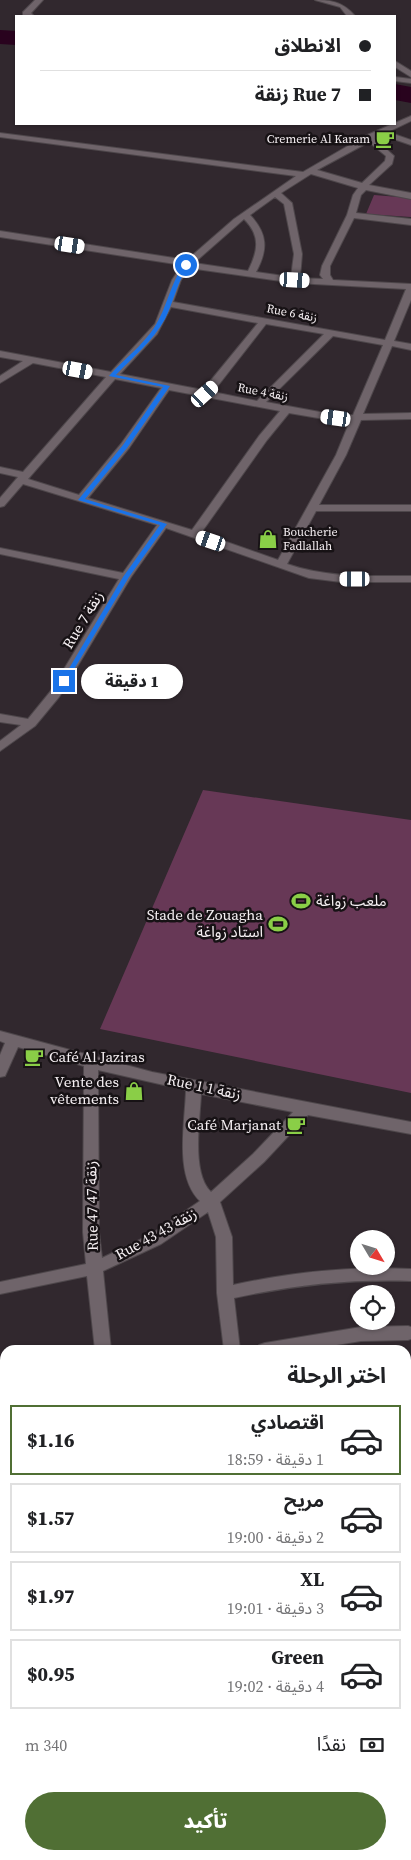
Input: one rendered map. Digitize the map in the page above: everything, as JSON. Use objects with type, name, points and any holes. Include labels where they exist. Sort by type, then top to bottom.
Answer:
[{"type":"street","points":[[28,15],[26,14],[27,11],[38,0]]},
{"type":"street","points":[[319,0],[342,6],[350,15]]},
{"type":"street","points":[[396,64],[411,75]]},
{"type":"street","points":[[396,79],[411,81]]},
{"type":"street","points":[[0,504],[112,376],[155,330],[168,304],[178,277],[187,264],[245,215],[276,193],[368,138],[411,118]]},
{"type":"street","points":[[381,132],[411,143]]},
{"type":"street","points":[[0,135],[307,173],[411,196]]},
{"type":"street","points":[[330,282],[325,275],[326,266],[351,215],[357,195],[389,162],[390,156],[376,142],[368,138]]},
{"type":"street","points":[[276,193],[288,203],[298,254],[295,280]]},
{"type":"street","points":[[245,215],[258,226],[262,241],[258,259],[250,275]]},
{"type":"street","points":[[351,215],[411,222]]},
{"type":"street","points":[[0,234],[250,275],[411,288],[341,455],[280,565]]},
{"type":"street","name":"Rue 6 زنقة","points":[[168,304],[411,347]]},
{"type":"street","points":[[205,394],[217,382],[264,321]]},
{"type":"street","points":[[260,403],[331,333]]},
{"type":"street","name":"Rue 4 زنقة","points":[[0,354],[336,418],[411,416]]},
{"type":"street","points":[[0,380],[30,361]]},
{"type":"street","points":[[81,500],[125,446],[167,386]]},
{"type":"street","points":[[194,535],[286,409]]},
{"type":"street","points":[[0,470],[81,500],[164,524],[317,576],[341,579],[411,579]]},
{"type":"street","points":[[313,508],[411,508]]},
{"type":"street","name":"Rue 7 زنقة","points":[[0,747],[31,723],[55,694],[75,664],[126,577],[164,524]]},
{"type":"street","points":[[0,551],[126,577]]},
{"type":"street","points":[[0,718],[31,723]]},
{"type":"street","points":[[0,1072],[7,1038]]},
{"type":"street","name":"Rue 1 زنقة 1","points":[[7,1038],[91,1062],[194,1085],[411,1128]]},
{"type":"street","name":"Rue 47 زنقة 47","points":[[91,1062],[93,1268],[102,1345]]},
{"type":"street","points":[[194,1085],[191,1117],[191,1164],[199,1190],[212,1202],[224,1237],[225,1293],[231,1345]]},
{"type":"street","name":"Rue 43 زنقة 43","points":[[0,1288],[93,1268],[145,1244],[178,1226],[212,1202],[244,1175],[305,1108]]},
{"type":"street","points":[[225,1293],[312,1276],[347,1273],[411,1275]]},
{"type":"street","points":[[295,1345],[361,1334],[408,1333]]},
{"type":"shaded area","points":[[374,195],[411,198],[411,217],[366,214]]},
{"type":"shaded area","name":"Stade de Zouagha استاد زواغة","points":[[203,790],[411,820],[411,1093],[100,1029]]},
{"type":"waterway","points":[[0,37],[15,38]]},
{"type":"waterway","points":[[396,92],[411,95]]},
{"type":"place","name":"Cremerie Al Karam","points":[[385,139]]},
{"type":"place","name":"Boucherie Fadlallah","points":[[268,539]]},
{"type":"place","name":"ملعب زواغة","points":[[301,901]]},
{"type":"place","name":"Stade de Zouagha استاد زواغة","points":[[278,924]]},
{"type":"place","name":"Café Al Jaziras","points":[[34,1057]]},
{"type":"place","name":"Vente des vêtements","points":[[134,1091]]},
{"type":"place","name":"Café Marjanat","points":[[296,1125]]},
{"type":"route","points":[[64,681],[126,577],[164,524],[81,500],[150,413],[167,386],[112,376],[146,342],[163,318],[178,277],[186,265]]}]
